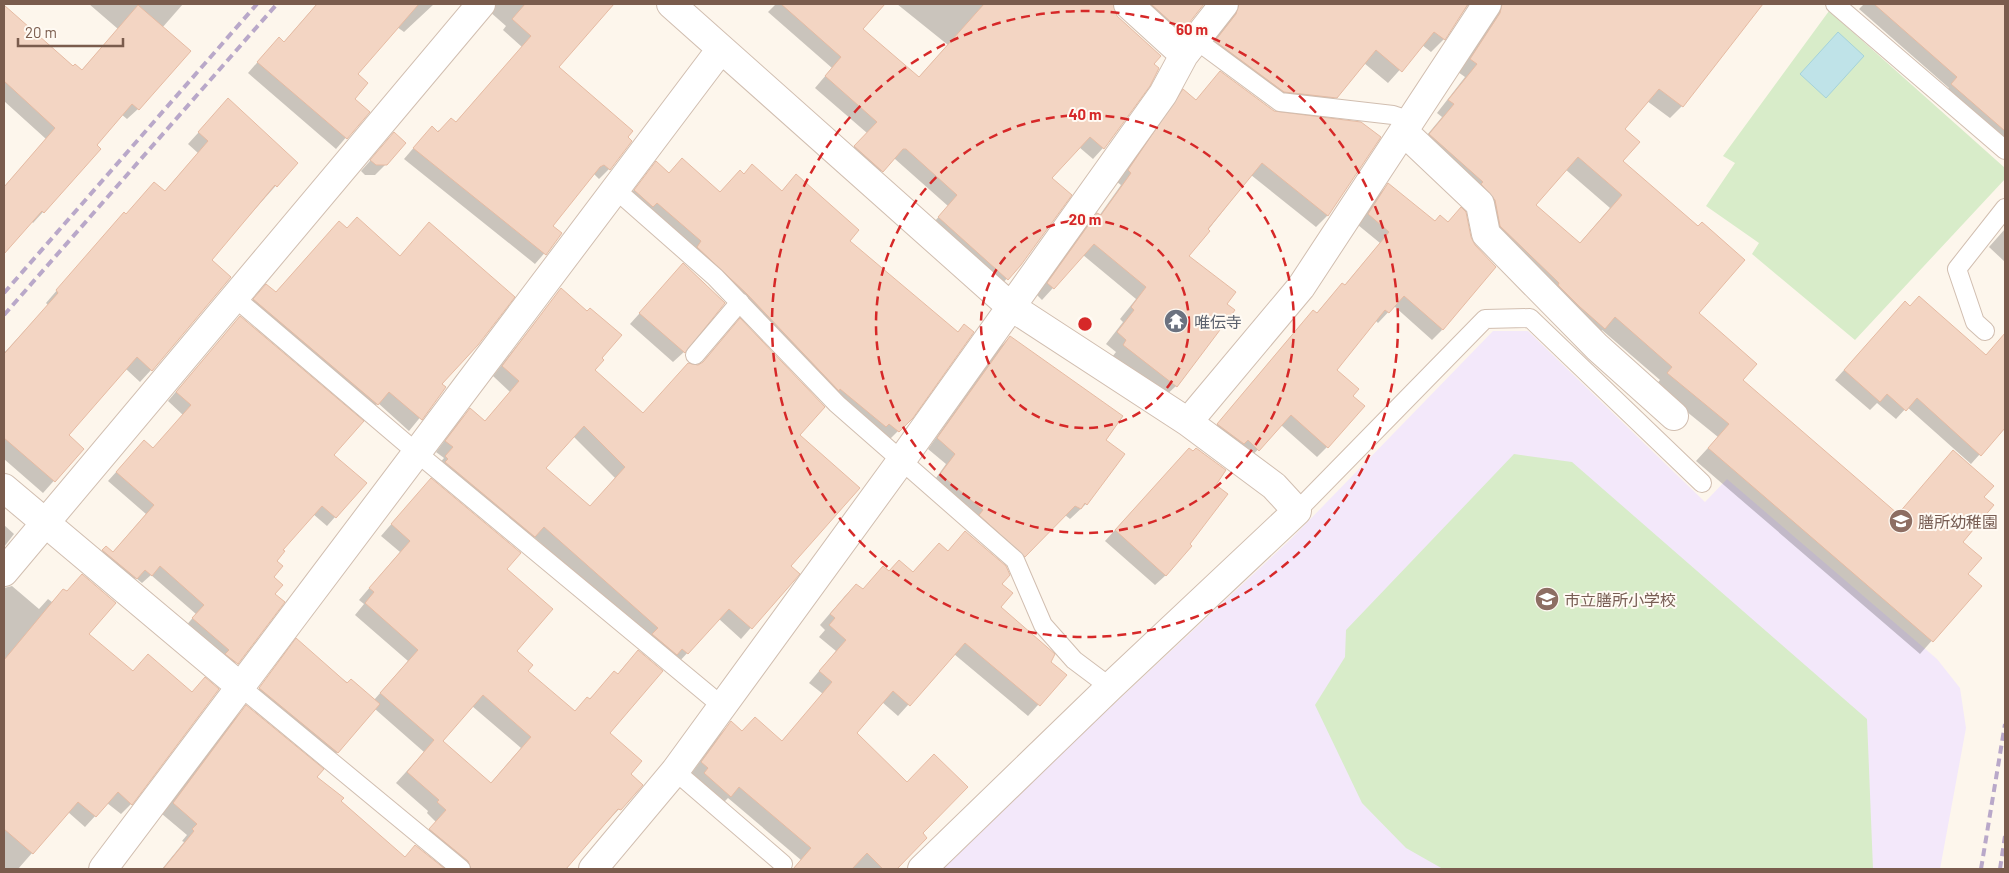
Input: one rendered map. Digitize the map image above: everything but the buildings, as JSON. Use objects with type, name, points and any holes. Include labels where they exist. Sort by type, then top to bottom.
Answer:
[{"type":"street","points":[[4,572],[481,4]]},
{"type":"street","points":[[671,4],[1010,306],[1188,422],[1274,486],[1298,511],[1110,686],[922,869]]},
{"type":"street","points":[[1128,4],[1190,47]]},
{"type":"street","points":[[593,869],[675,770],[901,461],[1163,94],[1190,47],[1224,4]]},
{"type":"street","points":[[1188,422],[1301,288],[1488,4]]},
{"type":"street","points":[[103,869],[242,688],[416,452],[721,49]]},
{"type":"street","points":[[1408,127],[1480,204],[1486,234],[1597,348],[1674,416]]},
{"type":"street","points":[[4,488],[242,688]]},
{"type":"lane","points":[[1835,4],[2005,150]]},
{"type":"lane","points":[[1190,47],[1280,102],[1393,115],[1408,127]]},
{"type":"lane","points":[[615,189],[740,302],[837,404],[1015,560],[1043,625],[1074,660],[1110,686]]},
{"type":"lane","points":[[1985,331],[1975,322],[1957,269],[2005,208]]},
{"type":"lane","points":[[234,297],[416,452],[722,706]]},
{"type":"lane","points":[[695,355],[740,302]]},
{"type":"lane","points":[[1298,511],[1485,319],[1530,318],[1702,483]]},
{"type":"lane","points":[[242,688],[461,869]]},
{"type":"lane","points":[[675,770],[783,864]]},
{"type":"shaded area","name":"市立膳所小学校","points":[[1493,331],[1528,331],[1705,502],[1727,479],[1937,659],[1960,688],[1966,728],[1940,869],[937,869],[1291,539]]},
{"type":"green space","points":[[1829,11],[2005,168],[2005,179],[1855,340],[1752,254],[1759,243],[1706,206],[1735,163],[1723,156]]},
{"type":"green space","points":[[1514,454],[1572,462],[1867,719],[1873,869],[1443,869],[1406,848],[1362,803],[1315,705],[1345,657],[1346,630]]},
{"type":"water","points":[[1838,32],[1864,56],[1826,98],[1800,74]]},
{"type":"railway","points":[[4,293],[257,4]]},
{"type":"railway","points":[[4,315],[277,4]]},
{"type":"railway","points":[[1981,869],[2005,724]]},
{"type":"railway","points":[[2000,869],[2005,836]]},
{"type":"place","name":"唯伝寺","points":[[1176,321]]},
{"type":"place","name":"膳所幼稚園","points":[[1901,521]]},
{"type":"place","name":"市立膳所小学校","points":[[1547,599]]}]
